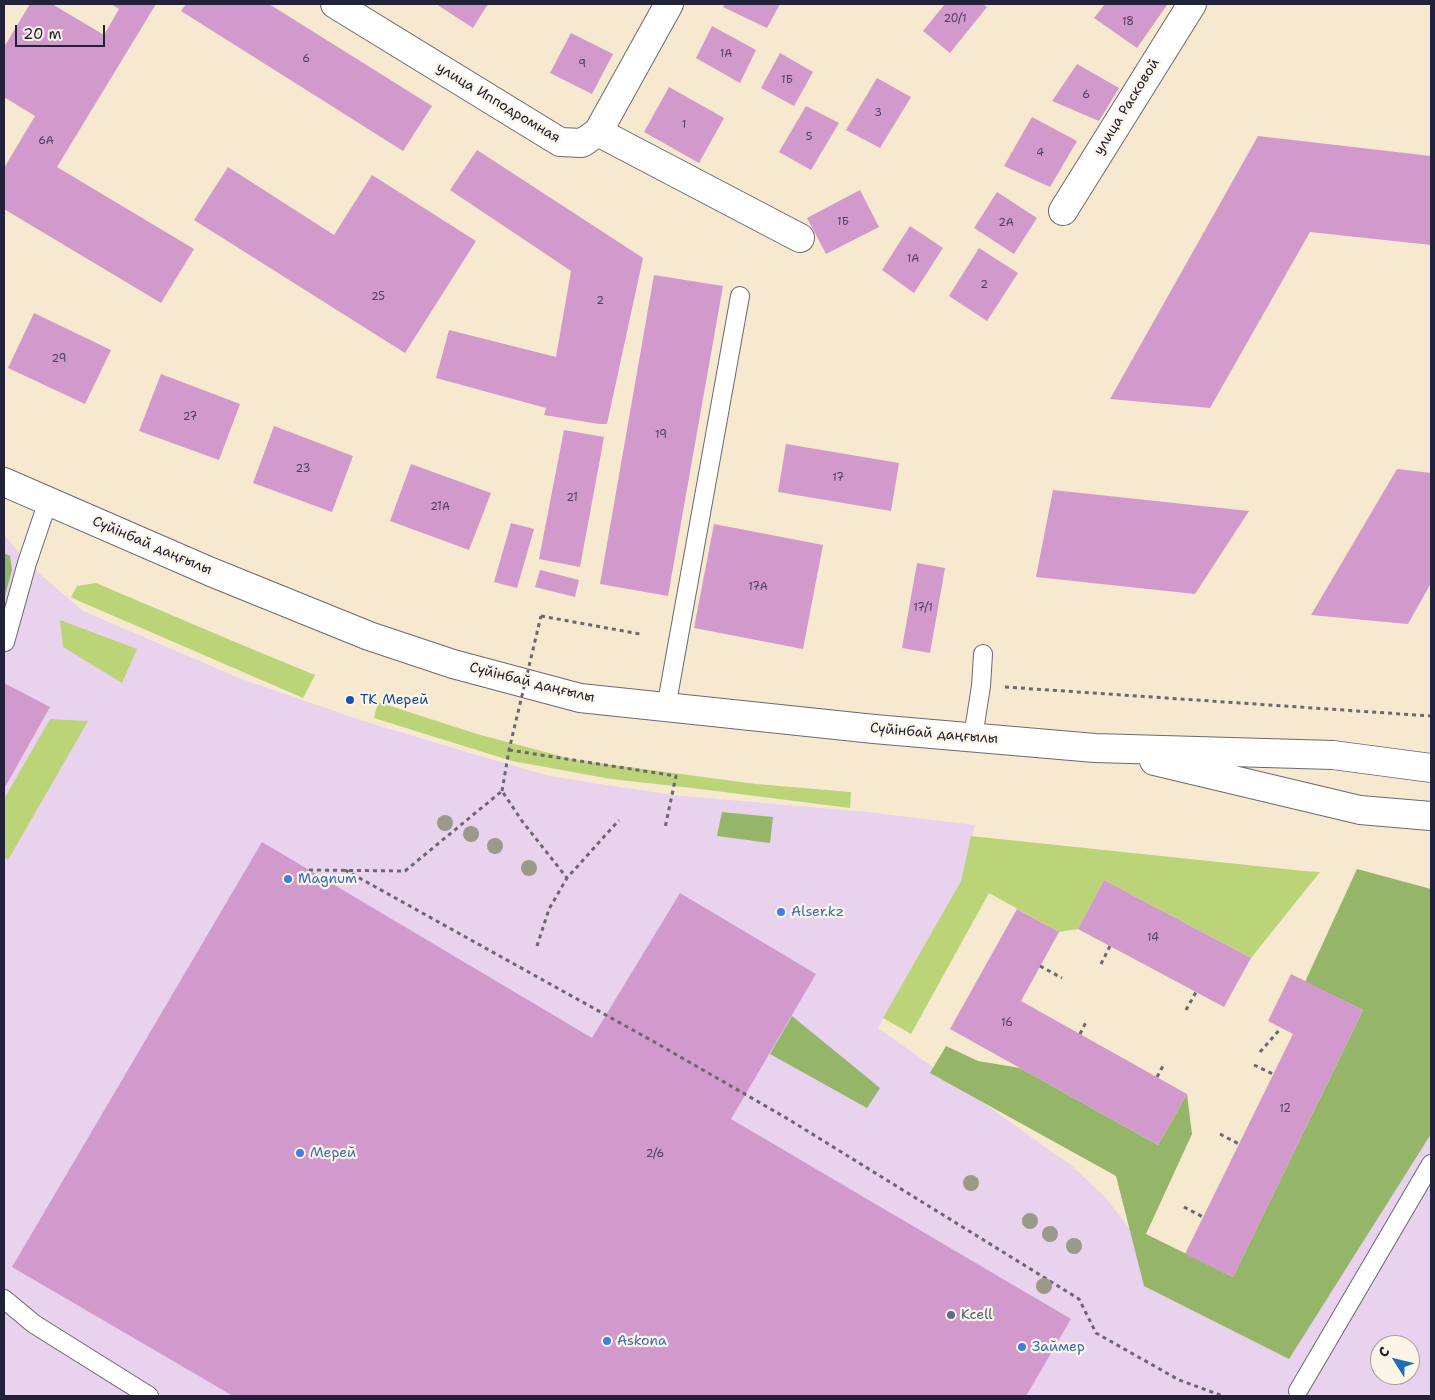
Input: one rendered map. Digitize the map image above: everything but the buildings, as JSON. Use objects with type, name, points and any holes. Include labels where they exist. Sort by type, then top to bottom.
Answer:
[{"type":"main road","name":"улица Ипподромная","points":[[335,4],[560,142],[582,143],[598,132]]},
{"type":"main road","points":[[668,4],[598,132],[800,238]]},
{"type":"main road","name":"улица Расковой","points":[[1063,211],[1192,4]]},
{"type":"main road","name":"Сүйінбай даңғылы","points":[[4,482],[211,572],[369,636],[453,664],[580,698],[874,729],[1095,748],[1333,755],[1431,768]]},
{"type":"main road","name":"Сүйінбай даңғылы","points":[[1095,748],[1360,810],[1431,816]]},
{"type":"lane","points":[[666,708],[740,296]]},
{"type":"lane","points":[[5,642],[48,501]]},
{"type":"lane","points":[[973,737],[981,686],[983,654]]},
{"type":"lane","points":[[1298,1391],[1431,1164]]},
{"type":"lane","points":[[4,1299],[34,1324],[149,1396]]},
{"type":"path","points":[[309,870],[405,871],[502,791],[509,750],[541,616],[640,634]]},
{"type":"path","points":[[981,686],[1431,716]]},
{"type":"path","points":[[509,750],[676,776],[665,828]]},
{"type":"path","points":[[502,791],[522,821],[567,878]]},
{"type":"path","points":[[536,946],[549,909],[567,878],[619,820]]},
{"type":"path","points":[[345,870],[788,1119],[1078,1299],[1096,1333],[1179,1380],[1223,1396]]},
{"type":"path","points":[[1101,964],[1110,946]]},
{"type":"path","points":[[1040,966],[1062,978]]},
{"type":"path","points":[[1186,1010],[1196,992]]},
{"type":"path","points":[[1080,1034],[1086,1022]]},
{"type":"path","points":[[1260,1052],[1281,1028]]},
{"type":"path","points":[[1157,1077],[1164,1064]]},
{"type":"path","points":[[1254,1065],[1273,1074]]},
{"type":"path","points":[[1220,1134],[1239,1144]]},
{"type":"path","points":[[1184,1207],[1203,1217]]},
{"type":"shaded area","points":[[4,534],[27,563],[83,611],[239,678],[360,720],[460,750],[549,776],[672,795],[867,812],[975,825],[961,881],[878,1028],[1072,1166],[1105,1197],[1132,1232],[1138,1262],[1265,1325],[1431,1031],[1431,1396],[4,1396]]},
{"type":"green space","points":[[4,553],[10,556],[12,570],[4,600]]},
{"type":"green space","points":[[96,583],[315,675],[303,698],[71,597],[77,586]]},
{"type":"green space","points":[[60,620],[137,649],[122,683],[63,647]]},
{"type":"green space","points":[[378,702],[477,734],[575,760],[756,784],[851,792],[850,808],[611,779],[512,761],[374,718]]},
{"type":"green space","points":[[50,719],[88,721],[8,860],[4,857],[4,799]]},
{"type":"green space","points":[[722,812],[773,817],[770,843],[717,836]]},
{"type":"green space","points":[[971,836],[1320,872],[1251,958],[1104,880],[1078,929],[1059,932],[989,893],[911,1034],[883,1018],[961,881]]},
{"type":"green space","points":[[1357,869],[1431,889],[1431,1134],[1289,1359],[1144,1286],[1116,1176],[930,1073],[946,1046],[978,1061],[1020,1068],[1158,1145],[1187,1094],[1192,1134],[1146,1234],[1233,1277],[1363,1010],[1305,982]]},
{"type":"green space","points":[[792,1016],[880,1088],[867,1108],[770,1054]]},
{"type":"place","name":"ТК Мерей","points":[[350,700]]},
{"type":"place","name":"Magnum","points":[[288,879]]},
{"type":"place","name":"Alser.kz","points":[[781,912]]},
{"type":"place","name":"Мерей","points":[[300,1153]]},
{"type":"place","name":"Kcell","points":[[951,1315]]},
{"type":"place","name":"Askona","points":[[607,1341]]},
{"type":"place","name":"Займер","points":[[1022,1347]]}]
